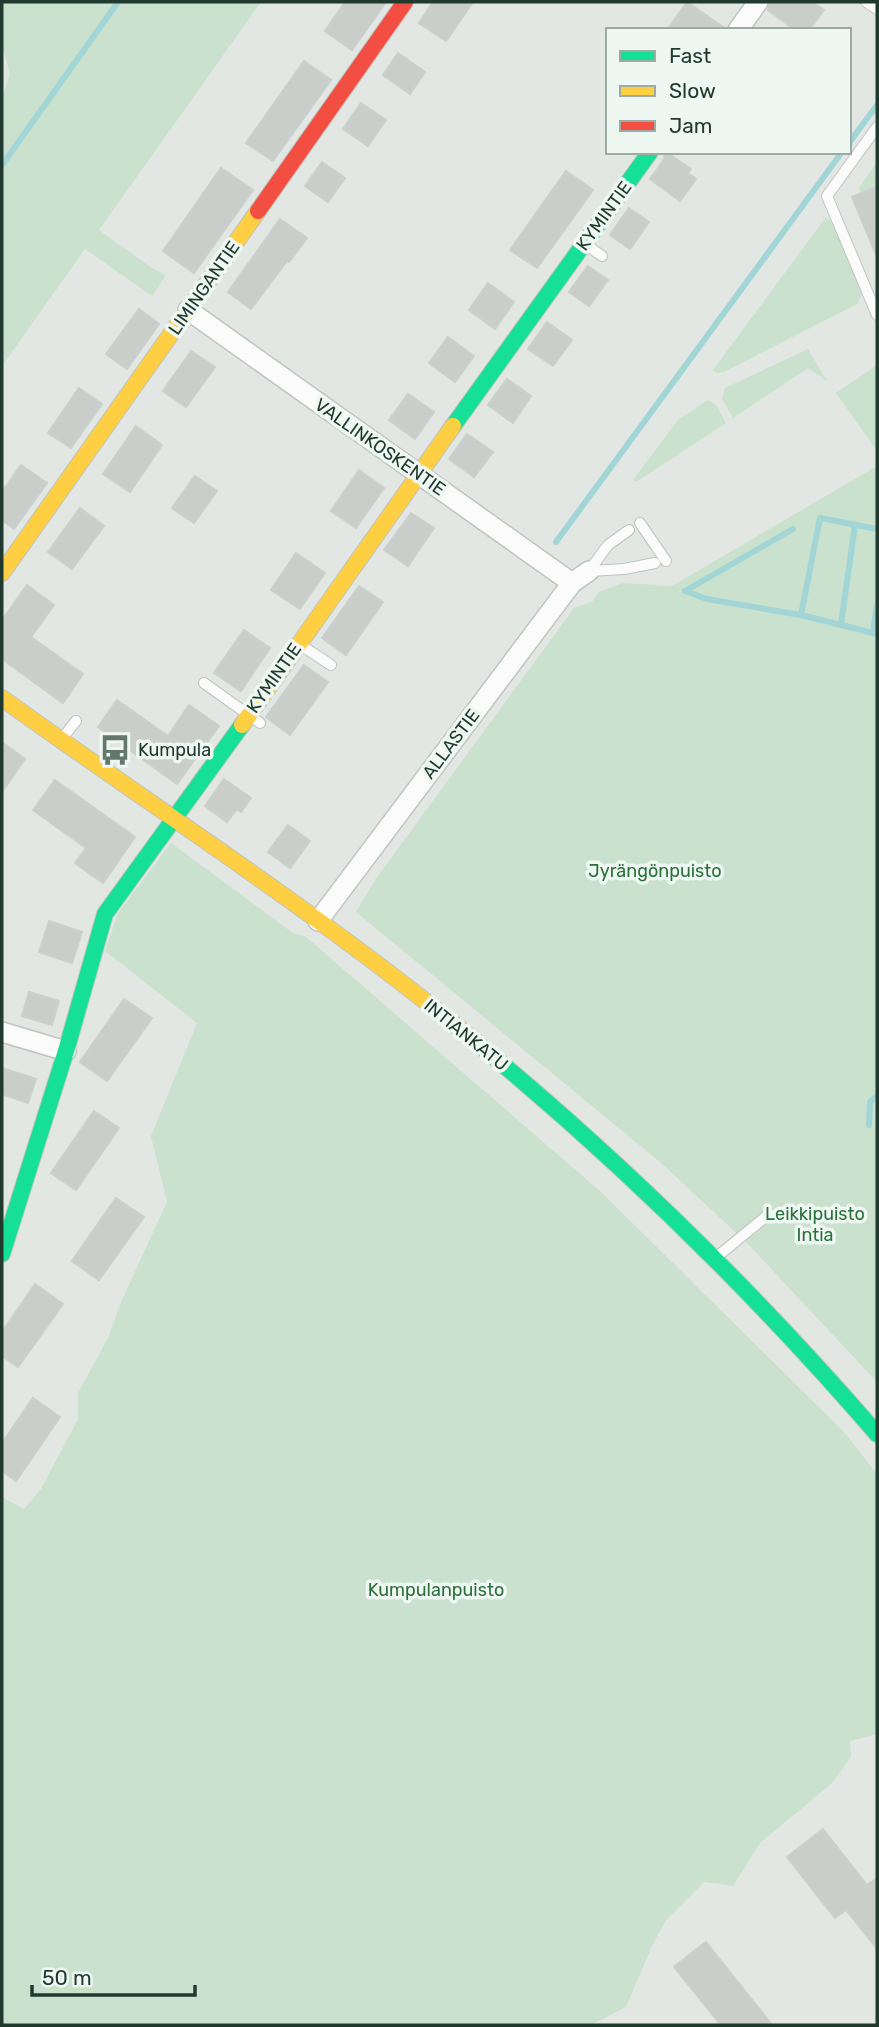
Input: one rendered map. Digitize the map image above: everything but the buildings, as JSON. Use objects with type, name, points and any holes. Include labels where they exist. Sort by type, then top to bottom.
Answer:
[{"type":"street","name":"LIMINGANTIE","points":[[2,573],[405,2]]},
{"type":"street","points":[[739,28],[758,2]]},
{"type":"street","name":"KYMINTIE","points":[[2,1254],[66,1051],[105,914],[173,819],[254,719],[299,644],[649,154]]},
{"type":"street","name":"VALLINKOSKENTIE","points":[[188,310],[572,583]]},
{"type":"street","name":"ALLASTIE","points":[[318,922],[572,583],[589,571]]},
{"type":"street","name":"INTIANKATU","points":[[2,698],[318,922],[425,1001],[533,1089],[628,1176],[752,1298],[877,1434]]},
{"type":"street","points":[[2,1032],[66,1051]]},
{"type":"lane","points":[[866,2],[877,9]]},
{"type":"lane","points":[[877,127],[827,195],[877,315]]},
{"type":"lane","points":[[584,243],[602,256]]},
{"type":"lane","points":[[589,571],[624,569],[660,562],[640,523]]},
{"type":"lane","points":[[589,571],[608,545],[629,530]]},
{"type":"lane","points":[[299,644],[331,665]]},
{"type":"lane","points":[[204,683],[254,719]]},
{"type":"lane","points":[[61,741],[76,721]]},
{"type":"lane","points":[[713,1260],[769,1214]]},
{"type":"green space","points":[[2,2],[261,2],[99,230],[166,275],[152,296],[85,249],[2,366],[2,97],[10,74],[2,45]]},
{"type":"green space","points":[[877,162],[877,258],[852,197],[861,193],[859,188]]},
{"type":"green space","points":[[826,217],[832,222],[862,294],[857,304],[724,372],[717,373],[713,370]]},
{"type":"green space","points":[[808,349],[827,381],[808,368],[733,418],[722,399],[725,388]]},
{"type":"green space","points":[[877,365],[877,451],[836,393]]},
{"type":"green space","points":[[708,400],[716,405],[726,423],[636,482],[633,480],[678,420]]},
{"type":"green space","name":"Jyrängönpuisto","points":[[877,466],[877,1382],[746,1242],[660,1162],[356,912],[375,880],[574,608],[592,602],[599,592],[623,583],[672,586]]},
{"type":"green space","name":"Kumpulanpuisto","points":[[171,843],[293,933],[305,936],[601,1192],[844,1432],[877,1474],[877,1734],[850,1741],[851,1757],[832,1783],[760,1843],[733,1886],[704,1882],[666,1920],[626,2007],[591,2025],[2,2025],[2,1497],[24,1509],[41,1489],[78,1419],[78,1393],[109,1336],[121,1302],[167,1202],[151,1136],[197,1023],[105,951],[118,913]]},
{"type":"waterway","points":[[2,165],[118,2]]},
{"type":"waterway","points":[[851,140],[877,105]]},
{"type":"waterway","points":[[556,542],[841,154]]},
{"type":"waterway","points":[[801,615],[820,518],[877,529]]},
{"type":"waterway","points":[[841,624],[855,525]]},
{"type":"waterway","points":[[685,591],[793,529]]},
{"type":"waterway","points":[[685,591],[707,599],[801,615],[877,634]]},
{"type":"waterway","points":[[873,632],[877,605]]},
{"type":"waterway","points":[[869,1125],[870,1102],[877,1096]]},
{"type":"traffic: fast","points":[[453,426],[649,154]]},
{"type":"traffic: fast","points":[[2,1254],[66,1051],[105,914],[242,725]]},
{"type":"traffic: fast","points":[[476,1042],[582,1133],[684,1229],[783,1330],[877,1434]]},
{"type":"traffic: slow","points":[[2,573],[258,211]]},
{"type":"traffic: slow","points":[[242,725],[453,426]]},
{"type":"traffic: slow","points":[[2,698],[301,908],[476,1042]]},
{"type":"traffic: jam","points":[[258,211],[405,2]]},
{"type":"place","name":"Kumpula","points":[[115,750]]},
{"type":"park label","name":"Leikkipuisto Intia","points":[[815,1224]]}]
